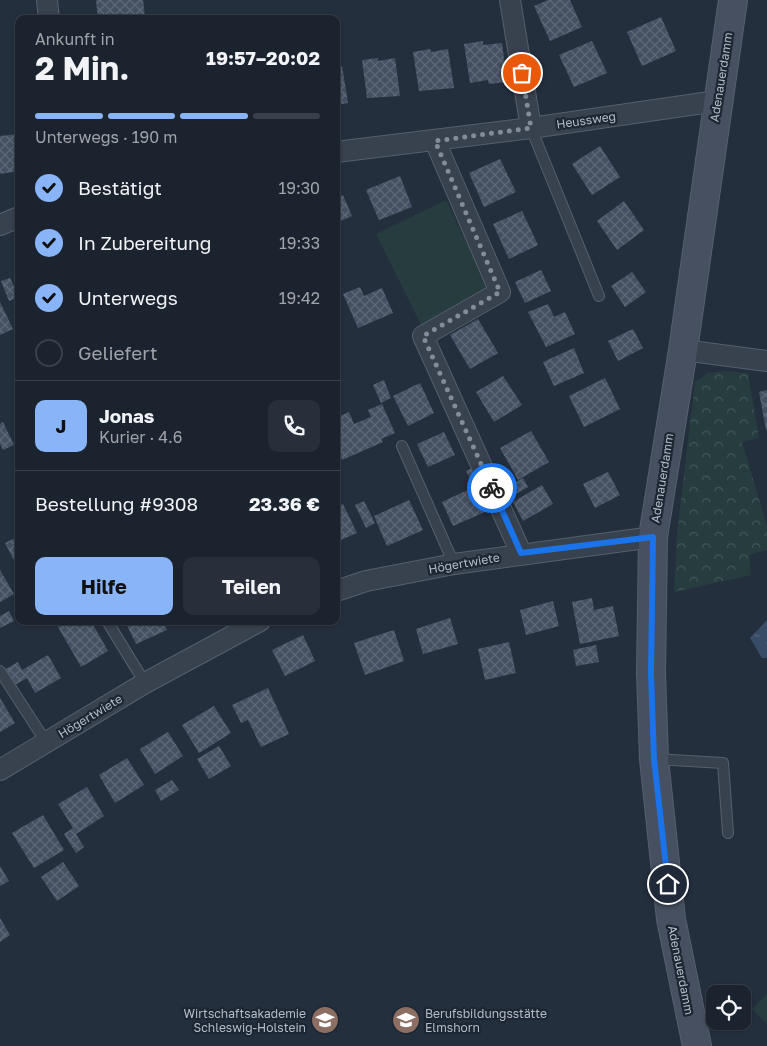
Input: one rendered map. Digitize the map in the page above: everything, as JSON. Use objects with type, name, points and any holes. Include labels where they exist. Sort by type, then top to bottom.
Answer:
[{"type":"street","points":[[47,0],[49,15]]},
{"type":"street","points":[[510,0],[531,128]]},
{"type":"street","name":"Adenauerdamm","points":[[697,1046],[672,920],[654,759],[651,673],[653,537],[683,350],[717,101],[733,0]]},
{"type":"street","name":"Heussweg","points":[[340,152],[435,141],[717,101]]},
{"type":"street","points":[[435,141],[500,292],[423,336],[521,553]]},
{"type":"street","points":[[0,225],[15,219]]},
{"type":"street","points":[[683,350],[767,361]]},
{"type":"street","name":"Högertwiete","points":[[340,590],[366,580],[454,564],[521,553],[653,537]]},
{"type":"street","name":"Högertwiete","points":[[0,770],[145,683],[248,625]]},
{"type":"lane","points":[[531,128],[599,296]]},
{"type":"lane","points":[[402,446],[454,564]]},
{"type":"lane","points":[[109,625],[145,683]]},
{"type":"lane","points":[[0,671],[46,742]]},
{"type":"lane","points":[[654,759],[680,758],[723,763],[728,833]]},
{"type":"green space","points":[[446,200],[490,291],[421,325],[376,234]]},
{"type":"green space","points":[[726,371],[748,373],[759,438],[742,442],[767,526],[767,550],[749,555],[751,575],[674,592],[677,534],[695,382],[708,373]]},
{"type":"green space","points":[[767,994],[767,1024],[752,1009]]},
{"type":"water","points":[[767,620],[767,658],[762,658],[750,638]]},
{"type":"building","points":[[96,0],[143,0],[145,15],[98,15]]},
{"type":"building","points":[[548,0],[570,0],[582,27],[550,41],[534,6]]},
{"type":"building","points":[[661,17],[676,51],[642,66],[627,32]]},
{"type":"building","points":[[483,41],[483,45],[502,43],[507,82],[489,84],[488,80],[470,83],[464,44]]},
{"type":"building","points":[[592,41],[607,73],[574,87],[559,55]]},
{"type":"building","points":[[430,49],[431,52],[448,49],[454,88],[419,91],[413,52]]},
{"type":"building","points":[[378,58],[378,61],[395,58],[400,96],[367,98],[362,60]]},
{"type":"building","points":[[340,66],[342,66],[348,103],[340,104]]},
{"type":"building","points":[[15,134],[15,172],[0,174],[0,136]]},
{"type":"building","points":[[600,146],[620,177],[592,195],[572,164]]},
{"type":"building","points":[[500,159],[516,192],[484,207],[469,173]]},
{"type":"building","points":[[400,176],[412,207],[379,220],[366,190]]},
{"type":"building","points":[[343,195],[352,216],[340,221],[340,196]]},
{"type":"building","points":[[624,201],[644,230],[617,250],[597,221]]},
{"type":"building","points":[[522,211],[538,245],[509,259],[493,224]]},
{"type":"building","points":[[541,270],[551,291],[525,303],[515,282]]},
{"type":"building","points":[[632,272],[646,292],[625,307],[611,286]]},
{"type":"building","points":[[10,278],[15,289],[15,299],[9,301],[1,281]]},
{"type":"building","points":[[360,287],[364,296],[382,288],[393,313],[358,328],[343,294]]},
{"type":"building","points":[[0,302],[13,329],[0,335]]},
{"type":"building","points":[[548,304],[554,317],[565,312],[575,334],[546,347],[528,312]]},
{"type":"building","points":[[478,319],[498,353],[470,369],[450,335]]},
{"type":"building","points":[[633,329],[643,348],[618,361],[608,341]]},
{"type":"building","points":[[574,348],[584,373],[554,386],[543,362]]},
{"type":"building","points":[[503,376],[522,405],[494,422],[476,392]]},
{"type":"building","points":[[605,378],[620,409],[584,427],[569,396]]},
{"type":"building","points":[[384,380],[391,398],[381,403],[373,385]]},
{"type":"building","points":[[420,383],[434,413],[408,426],[393,396]]},
{"type":"building","points":[[767,390],[767,430],[766,430],[759,392]]},
{"type":"building","points":[[382,404],[395,433],[381,439],[383,442],[342,460],[340,456],[340,416],[349,412],[354,424],[371,417],[368,410]]},
{"type":"building","points":[[3,422],[14,445],[3,450],[0,444],[0,424]]},
{"type":"building","points":[[531,431],[549,462],[518,480],[500,448]]},
{"type":"building","points":[[444,432],[455,455],[428,467],[417,444]]},
{"type":"building","points":[[475,467],[485,488],[476,493],[485,512],[453,526],[442,502],[474,487],[466,471]]},
{"type":"building","points":[[608,472],[620,495],[595,508],[583,484]]},
{"type":"building","points":[[523,478],[528,487],[509,498],[504,489]]},
{"type":"building","points":[[542,485],[553,504],[523,521],[513,502]]},
{"type":"building","points":[[409,500],[423,530],[387,546],[374,516]]},
{"type":"building","points":[[364,501],[375,523],[366,528],[355,505]]},
{"type":"building","points":[[343,504],[357,533],[340,540],[340,505]]},
{"type":"building","points":[[15,538],[15,562],[5,543]]},
{"type":"building","points":[[0,570],[14,594],[0,602]]},
{"type":"building","points":[[592,598],[594,610],[613,606],[619,636],[580,644],[572,602]]},
{"type":"building","points":[[553,601],[559,626],[526,635],[520,610]]},
{"type":"building","points":[[9,611],[14,621],[0,628],[0,616]]},
{"type":"building","points":[[450,618],[458,644],[423,654],[416,629]]},
{"type":"building","points":[[62,625],[93,625],[108,651],[81,667],[58,627]]},
{"type":"building","points":[[127,625],[165,625],[167,630],[136,644]]},
{"type":"building","points":[[394,630],[404,661],[365,675],[354,643]]},
{"type":"building","points":[[303,635],[315,661],[285,676],[272,650]]},
{"type":"building","points":[[509,642],[516,673],[485,680],[478,649]]},
{"type":"building","points":[[596,645],[599,662],[576,666],[573,650]]},
{"type":"building","points":[[48,655],[61,678],[35,693],[27,678],[13,686],[4,670],[18,662],[22,670]]},
{"type":"building","points":[[268,688],[289,734],[261,747],[248,720],[241,723],[232,705]]},
{"type":"building","points":[[0,698],[15,723],[0,732]]},
{"type":"building","points":[[214,706],[231,733],[199,753],[182,725]]},
{"type":"building","points":[[168,732],[183,756],[155,774],[140,749]]},
{"type":"building","points":[[219,746],[231,766],[209,779],[197,759]]},
{"type":"building","points":[[127,758],[144,785],[115,803],[99,775]]},
{"type":"building","points":[[172,780],[179,790],[161,801],[155,790]]},
{"type":"building","points":[[87,787],[104,816],[76,834],[84,847],[76,853],[64,834],[73,828],[58,804]]},
{"type":"building","points":[[43,815],[64,850],[34,868],[12,833]]},
{"type":"building","points":[[63,862],[79,886],[57,901],[41,877]]},
{"type":"building","points":[[0,866],[9,881],[0,886]]},
{"type":"building","points":[[0,918],[10,935],[0,942]]},
{"type":"way so far","points":[[492,488],[423,336],[500,292],[435,141],[531,128],[522,73]]},
{"type":"place","name":"Wirtschaftsakademie Schleswig-Holstein","points":[[325,1020]]},
{"type":"place","name":"Berufsbildungsstätte Elmshorn","points":[[406,1020]]},
{"type":"route","points":[[492,488],[521,553],[653,537],[651,673],[654,759],[668,884]]}]
